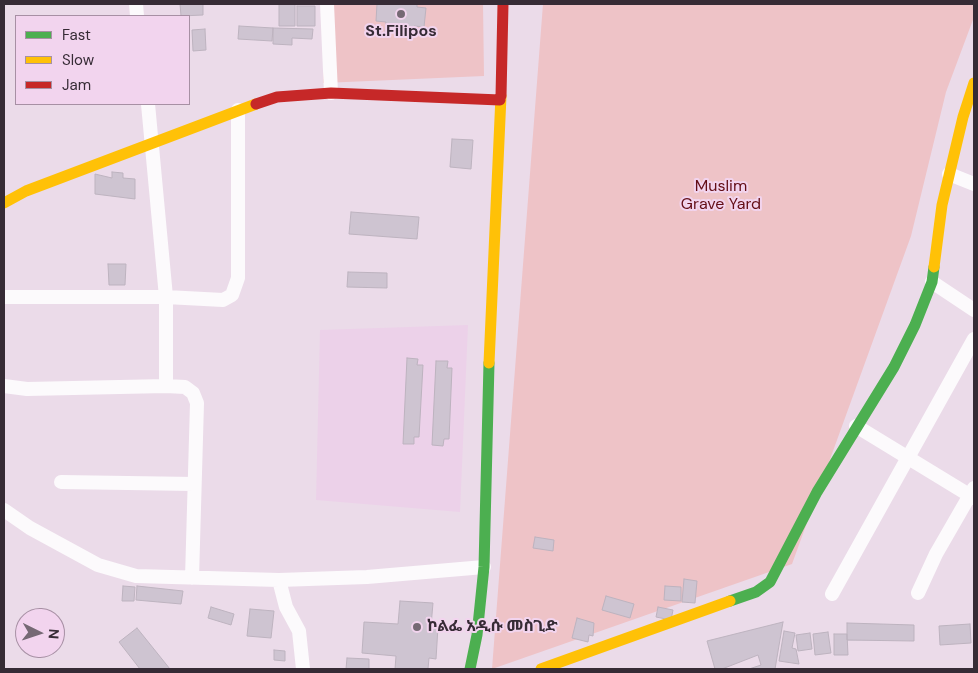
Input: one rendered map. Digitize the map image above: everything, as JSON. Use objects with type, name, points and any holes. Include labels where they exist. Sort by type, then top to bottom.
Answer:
[{"type":"street","points":[[327,4],[331,93]]},
{"type":"street","points":[[470,669],[478,627],[484,567],[486,435],[503,4]]},
{"type":"street","points":[[541,669],[763,588],[770,582],[816,492],[894,368],[916,325],[932,282],[942,205],[974,83]]},
{"type":"street","points":[[4,203],[26,190],[277,97],[331,93],[388,97],[500,100]]},
{"type":"street","points":[[148,105],[166,297],[166,386]]},
{"type":"street","points":[[4,297],[166,297],[223,300],[232,295],[238,278],[238,110]]},
{"type":"street","points":[[949,174],[974,184]]},
{"type":"street","points":[[932,282],[974,310]]},
{"type":"street","points":[[832,594],[974,339]]},
{"type":"street","points":[[4,386],[36,389],[185,387],[196,398],[192,578]]},
{"type":"street","points":[[856,426],[973,493],[936,554],[918,593]]},
{"type":"street","points":[[61,482],[194,484]]},
{"type":"street","points":[[4,510],[30,528],[110,569],[136,576],[279,580],[367,577],[484,567]]},
{"type":"street","points":[[279,580],[286,607],[299,631],[303,669]]},
{"type":"shaded area","points":[[468,325],[460,512],[316,500],[320,330]]},
{"type":"green space","points":[[325,4],[483,4],[484,76],[323,83]]},
{"type":"green space","name":"Muslim Grave Yard","points":[[543,4],[974,4],[974,17],[946,92],[911,236],[792,564],[492,669]]},
{"type":"building","points":[[180,4],[203,4],[203,15],[181,15]]},
{"type":"building","points":[[279,4],[295,4],[295,26],[279,26]]},
{"type":"building","name":"St.Filipos","points":[[377,4],[417,4],[417,7],[426,8],[424,27],[414,26],[413,35],[385,32],[386,22],[376,21]]},
{"type":"building","points":[[297,6],[315,6],[315,26],[297,26]]},
{"type":"building","points":[[239,26],[273,28],[272,41],[238,39]]},
{"type":"building","points":[[273,28],[313,29],[312,39],[292,38],[292,45],[273,44]]},
{"type":"building","points":[[205,29],[206,50],[193,51],[192,30]]},
{"type":"building","points":[[452,139],[473,140],[471,169],[450,167]]},
{"type":"building","points":[[112,172],[123,173],[123,178],[135,179],[135,199],[95,194],[95,174],[112,178]]},
{"type":"building","points":[[351,212],[419,217],[417,239],[349,234]]},
{"type":"building","points":[[108,264],[126,264],[125,285],[109,285]]},
{"type":"building","points":[[348,272],[387,273],[387,288],[347,287]]},
{"type":"building","points":[[407,358],[418,359],[417,365],[423,365],[419,437],[414,437],[414,444],[403,444]]},
{"type":"building","points":[[436,361],[448,361],[447,368],[452,368],[449,439],[444,439],[443,446],[432,445]]},
{"type":"building","points":[[535,537],[554,540],[553,551],[533,548]]},
{"type":"building","points":[[684,579],[697,581],[695,603],[682,602]]},
{"type":"building","points":[[123,586],[135,587],[134,601],[122,601]]},
{"type":"building","points":[[137,586],[183,591],[181,604],[136,600]]},
{"type":"building","points":[[665,586],[681,587],[681,601],[664,600]]},
{"type":"building","points":[[606,596],[634,604],[630,618],[602,610]]},
{"type":"building","points":[[400,601],[433,603],[431,626],[438,627],[436,659],[429,658],[428,669],[395,669],[396,656],[362,653],[364,622],[398,624]]},
{"type":"building","points":[[211,607],[234,614],[231,625],[208,618]]},
{"type":"building","points":[[658,607],[673,610],[671,620],[656,617]]},
{"type":"building","points":[[250,609],[274,611],[271,638],[247,636]]},
{"type":"building","points":[[577,618],[594,623],[593,636],[589,635],[588,642],[572,638]]},
{"type":"building","points":[[783,622],[775,669],[749,669],[761,665],[758,655],[722,669],[715,669],[707,641]]},
{"type":"building","points":[[847,623],[914,625],[914,641],[847,640]]},
{"type":"building","points":[[970,624],[971,643],[940,645],[939,626]]},
{"type":"building","points":[[137,628],[170,669],[140,669],[119,642]]},
{"type":"building","points":[[784,631],[795,633],[792,648],[796,649],[799,664],[779,661]]},
{"type":"building","points":[[828,632],[831,653],[815,655],[813,634]]},
{"type":"building","points":[[810,633],[812,649],[798,651],[796,635]]},
{"type":"building","points":[[834,634],[847,634],[848,655],[834,655]]},
{"type":"building","points":[[274,650],[285,651],[285,661],[274,660]]},
{"type":"building","points":[[347,658],[369,659],[369,669],[346,669]]},
{"type":"traffic: fast","points":[[730,601],[756,592],[770,582],[817,492],[894,367],[915,325],[932,282],[934,267]]},
{"type":"traffic: fast","points":[[470,669],[477,635],[484,567],[489,363]]},
{"type":"traffic: slow","points":[[934,267],[942,205],[963,117],[974,83]]},
{"type":"traffic: slow","points":[[489,363],[501,96]]},
{"type":"traffic: slow","points":[[4,203],[26,191],[256,104]]},
{"type":"traffic: slow","points":[[541,669],[730,601]]},
{"type":"traffic: jam","points":[[501,96],[503,4]]},
{"type":"traffic: jam","points":[[256,104],[277,97],[331,93],[500,100]]},
{"type":"place","name":"St.Filipos","points":[[401,14]]},
{"type":"place","name":"ኮልፌ አዲሱ መስጊድ","points":[[417,627]]}]
